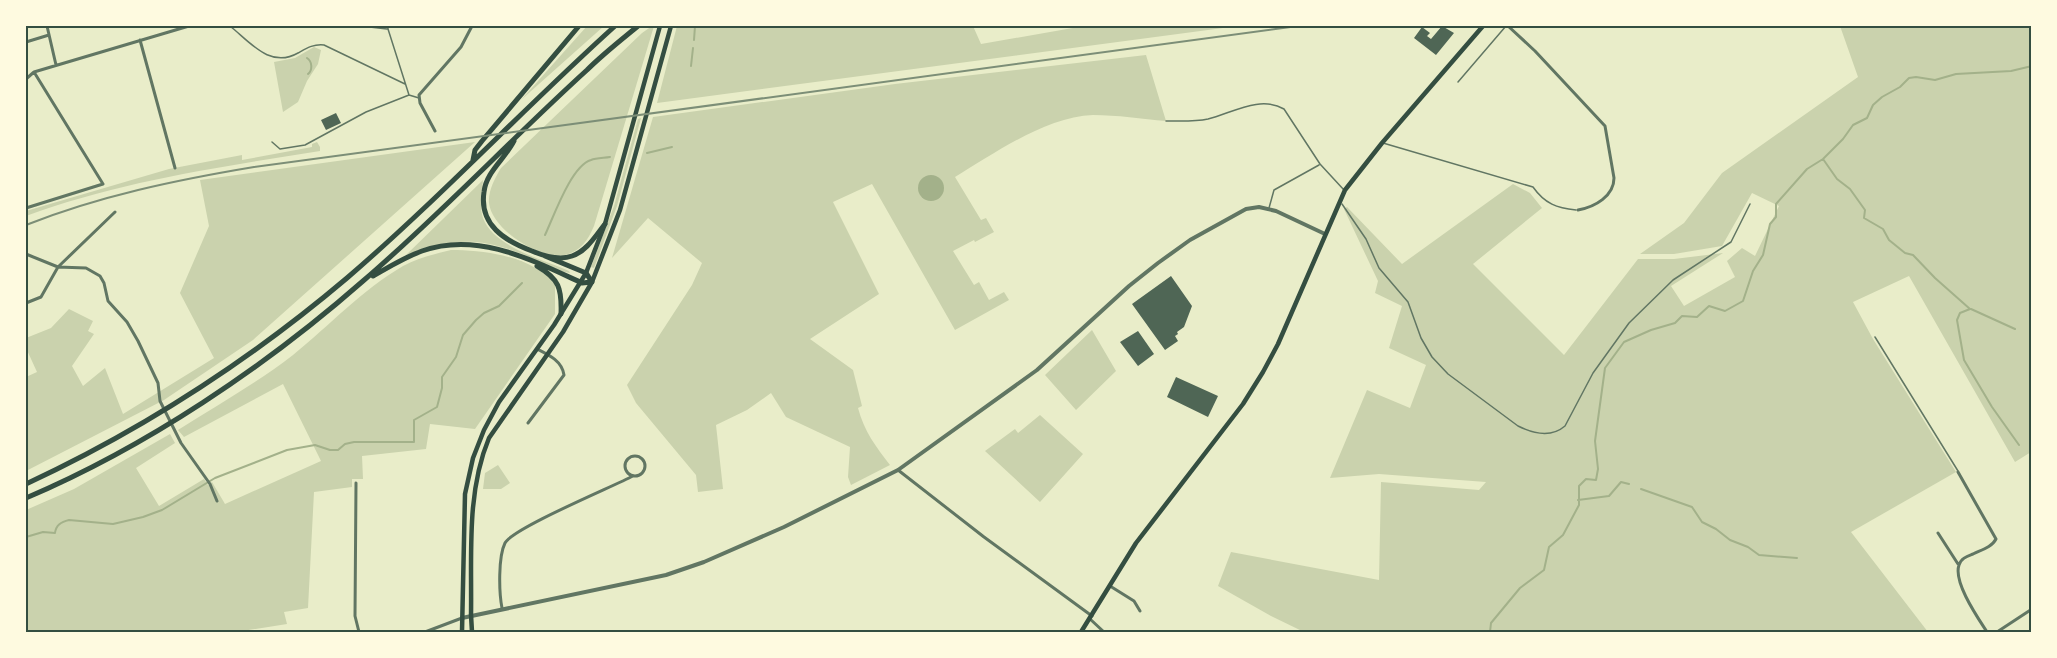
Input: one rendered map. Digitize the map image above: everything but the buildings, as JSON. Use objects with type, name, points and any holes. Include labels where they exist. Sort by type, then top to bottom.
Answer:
[{"type":"highway","points":[[473,161],[475,150],[482,141],[579,26]]},
{"type":"highway","points":[[26,484],[92,452],[160,413],[241,360],[297,319],[380,248],[615,26]]},
{"type":"highway","points":[[26,498],[81,472],[174,421],[280,349],[363,281],[587,69],[637,26]]},
{"type":"highway","points":[[363,281],[413,255],[452,244],[484,246],[528,260],[582,283],[592,282],[586,273],[502,237],[491,225],[483,198],[487,181],[516,137]]},
{"type":"highway","points":[[545,256],[564,258],[577,254],[590,243],[605,224]]},
{"type":"highway","points":[[528,260],[547,272],[558,283],[561,314]]},
{"type":"main road","points":[[462,633],[465,494],[469,470],[484,430],[499,402],[582,283],[605,224],[660,26]]},
{"type":"main road","points":[[472,633],[474,494],[481,458],[489,438],[563,332],[592,282],[620,210],[671,26]]},
{"type":"main road","points":[[1081,633],[1150,523],[1243,404],[1257,381],[1278,344],[1345,190],[1382,143],[1483,26]]},
{"type":"street","points":[[47,26],[56,65]]},
{"type":"street","points":[[26,79],[34,72],[189,26]]},
{"type":"street","points":[[435,131],[420,103],[420,92],[461,47],[472,26]]},
{"type":"street","points":[[1507,26],[1535,51],[1605,126],[1614,186],[1611,192],[1594,205],[1578,210]]},
{"type":"street","points":[[26,42],[49,35]]},
{"type":"street","points":[[140,40],[175,168]]},
{"type":"street","points":[[26,208],[101,186],[103,182],[34,72]]},
{"type":"street","points":[[425,633],[471,615],[630,584],[704,562],[784,527],[898,470],[1037,370],[1129,286],[1190,240],[1246,209],[1259,207],[1276,211],[1324,234]]},
{"type":"street","points":[[26,303],[41,297],[58,267],[115,212]]},
{"type":"street","points":[[26,254],[58,267],[82,267],[94,271],[102,279],[108,301],[127,322],[145,356],[158,383],[160,401],[181,443],[210,484],[217,501]]},
{"type":"street","points":[[528,423],[564,376],[561,366],[537,349]]},
{"type":"street","points":[[502,608],[502,555],[504,546],[510,537],[641,473],[644,462],[637,457],[629,458],[625,465],[626,471],[633,476]]},
{"type":"street","points":[[898,470],[1091,617],[1104,633]]},
{"type":"street","points":[[1959,472],[1996,539],[1995,543],[1963,559],[1959,565]]},
{"type":"street","points":[[356,483],[355,616],[358,633]]},
{"type":"street","points":[[1938,533],[1959,565],[1959,577],[1967,598],[1988,633]]},
{"type":"street","points":[[1110,586],[1134,601],[1140,611]]},
{"type":"street","points":[[1997,633],[2031,609]]},
{"type":"lane","points":[[230,26],[261,52],[272,58],[288,57],[313,45],[324,45],[405,84]]},
{"type":"lane","points":[[361,26],[388,29]]},
{"type":"lane","points":[[388,26],[409,94]]},
{"type":"lane","points":[[1458,82],[1507,26]]},
{"type":"lane","points":[[272,141],[280,149],[305,145],[366,112],[409,94],[419,98]]},
{"type":"lane","points":[[1166,121],[1207,119],[1249,106],[1273,103],[1284,109],[1320,164],[1345,190]]},
{"type":"lane","points":[[1382,143],[1533,187],[1539,196],[1553,207],[1578,210]]},
{"type":"lane","points":[[1269,209],[1274,190],[1320,164]]},
{"type":"lane","points":[[1340,201],[1366,239],[1379,268],[1408,302],[1421,338],[1438,364],[1518,426],[1545,434],[1565,426],[1593,373],[1633,319],[1672,280],[1731,242],[1750,204]]},
{"type":"lane","points":[[1875,337],[1959,472]]},
{"type":"shaded area","points":[[587,26],[604,26],[521,100]]},
{"type":"shaded area","points":[[654,26],[594,226],[589,236],[580,248],[565,255],[543,253],[531,248],[508,233],[492,213],[489,198],[494,180],[501,168]]},
{"type":"shaded area","points":[[677,26],[973,26],[981,44],[1084,26],[1238,26],[657,103]]},
{"type":"shaded area","points":[[1840,26],[2031,26],[2031,452],[2015,462],[1909,276],[1853,302],[1873,339],[1956,472],[1851,532],[1928,632],[1304,632],[1218,586],[1231,552],[1379,580],[1381,482],[1479,490],[1486,482],[1379,474],[1330,478],[1367,390],[1410,408],[1426,365],[1389,348],[1402,306],[1375,293],[1378,281],[1344,209],[1347,207],[1402,264],[1513,184],[1530,193],[1542,208],[1473,264],[1564,355],[1638,259],[1674,259],[1723,253],[1671,286],[1684,306],[1735,277],[1727,261],[1742,248],[1755,256],[1779,206],[1752,193],[1722,246],[1674,254],[1640,254],[1684,223],[1722,173],[1858,77]]},
{"type":"shaded area","points":[[314,47],[321,50],[318,64],[307,81],[298,102],[283,112],[274,62],[295,58]]},
{"type":"shaded area","points":[[1146,55],[1166,121],[1102,115],[1075,117],[1039,129],[1021,138],[955,177],[981,220],[986,218],[994,232],[953,251],[974,285],[979,282],[989,300],[1004,292],[1009,300],[955,330],[872,184],[833,202],[879,294],[810,339],[853,370],[862,406],[858,408],[864,424],[890,465],[851,485],[848,477],[850,447],[786,417],[771,393],[747,410],[716,425],[723,489],[698,492],[696,475],[636,403],[627,385],[692,285],[702,263],[648,218],[612,258],[653,117],[895,84]]},
{"type":"shaded area","points":[[641,118],[617,206],[594,268],[591,267],[614,206],[638,119]]},
{"type":"shaded area","points":[[317,142],[320,151],[208,169],[134,184],[26,216],[26,211],[169,169],[242,155],[242,160],[312,147],[312,144]]},
{"type":"shaded area","points":[[475,142],[253,340],[164,400],[26,471],[26,377],[37,372],[26,348],[26,338],[51,328],[69,309],[93,321],[88,331],[94,334],[72,366],[83,386],[105,368],[123,414],[214,358],[180,293],[209,226],[200,180]]},
{"type":"shaded area","points":[[931,175],[940,179],[944,188],[940,197],[931,201],[922,197],[918,188],[922,179]]},
{"type":"shaded area","points":[[483,180],[481,209],[483,218],[497,237],[520,251],[570,273],[510,250],[480,242],[452,243],[405,256]]},
{"type":"shaded area","points":[[451,250],[492,253],[534,267],[555,285],[555,314],[475,429],[430,424],[426,449],[362,456],[363,479],[352,479],[352,487],[314,492],[308,608],[284,612],[287,624],[236,632],[26,632],[26,510],[74,489],[170,434],[175,443],[136,468],[159,506],[204,479],[208,485],[212,482],[225,504],[321,461],[283,384],[184,437],[178,430],[293,355],[388,275],[415,261]]},
{"type":"shaded area","points":[[1092,330],[1116,371],[1076,410],[1045,375]]},
{"type":"shaded area","points":[[1040,415],[1083,454],[1040,502],[985,451],[1015,429],[1018,433]]},
{"type":"shaded area","points":[[498,465],[510,483],[501,489],[483,489],[485,473]]},
{"type":"waterway","points":[[694,40],[695,26]]},
{"type":"waterway","points":[[691,66],[693,48]]},
{"type":"waterway","points":[[307,58],[311,66],[308,74]]},
{"type":"waterway","points":[[1490,632],[1491,623],[1520,588],[1544,570],[1549,547],[1563,535],[1579,505],[1579,486],[1586,479],[1596,480],[1598,469],[1595,441],[1605,368],[1624,342],[1651,330],[1675,323],[1682,316],[1697,317],[1709,306],[1725,311],[1743,301],[1753,271],[1763,255],[1770,224],[1776,217],[1776,204],[1807,169],[1823,159],[1843,139],[1853,125],[1867,118],[1873,105],[1900,87],[1909,78],[1935,80],[1956,74],[2011,71],[2032,66]]},
{"type":"waterway","points":[[647,153],[672,147]]},
{"type":"waterway","points":[[545,235],[570,181],[577,172],[591,160],[610,157]]},
{"type":"waterway","points":[[1823,159],[1837,179],[1850,189],[1865,210],[1864,218],[1883,229],[1889,240],[1905,253],[1913,255],[1970,309],[1960,313],[1957,320],[1964,360],[1992,407],[2019,445]]},
{"type":"waterway","points":[[26,537],[43,532],[55,533],[59,524],[69,520],[113,524],[143,517],[162,510],[215,478],[287,450],[315,445],[338,450],[345,444],[354,442],[414,442],[414,420],[437,407],[442,388],[442,377],[456,357],[463,335],[476,320],[484,313],[499,306],[522,283]]},
{"type":"waterway","points":[[1971,309],[2015,329]]},
{"type":"waterway","points":[[1578,500],[1609,496],[1621,482],[1629,484]]},
{"type":"waterway","points":[[1641,489],[1692,507],[1702,522],[1759,555],[1797,558]]},
{"type":"railway","points":[[26,225],[110,197],[196,177],[254,167],[1298,26]]}]
